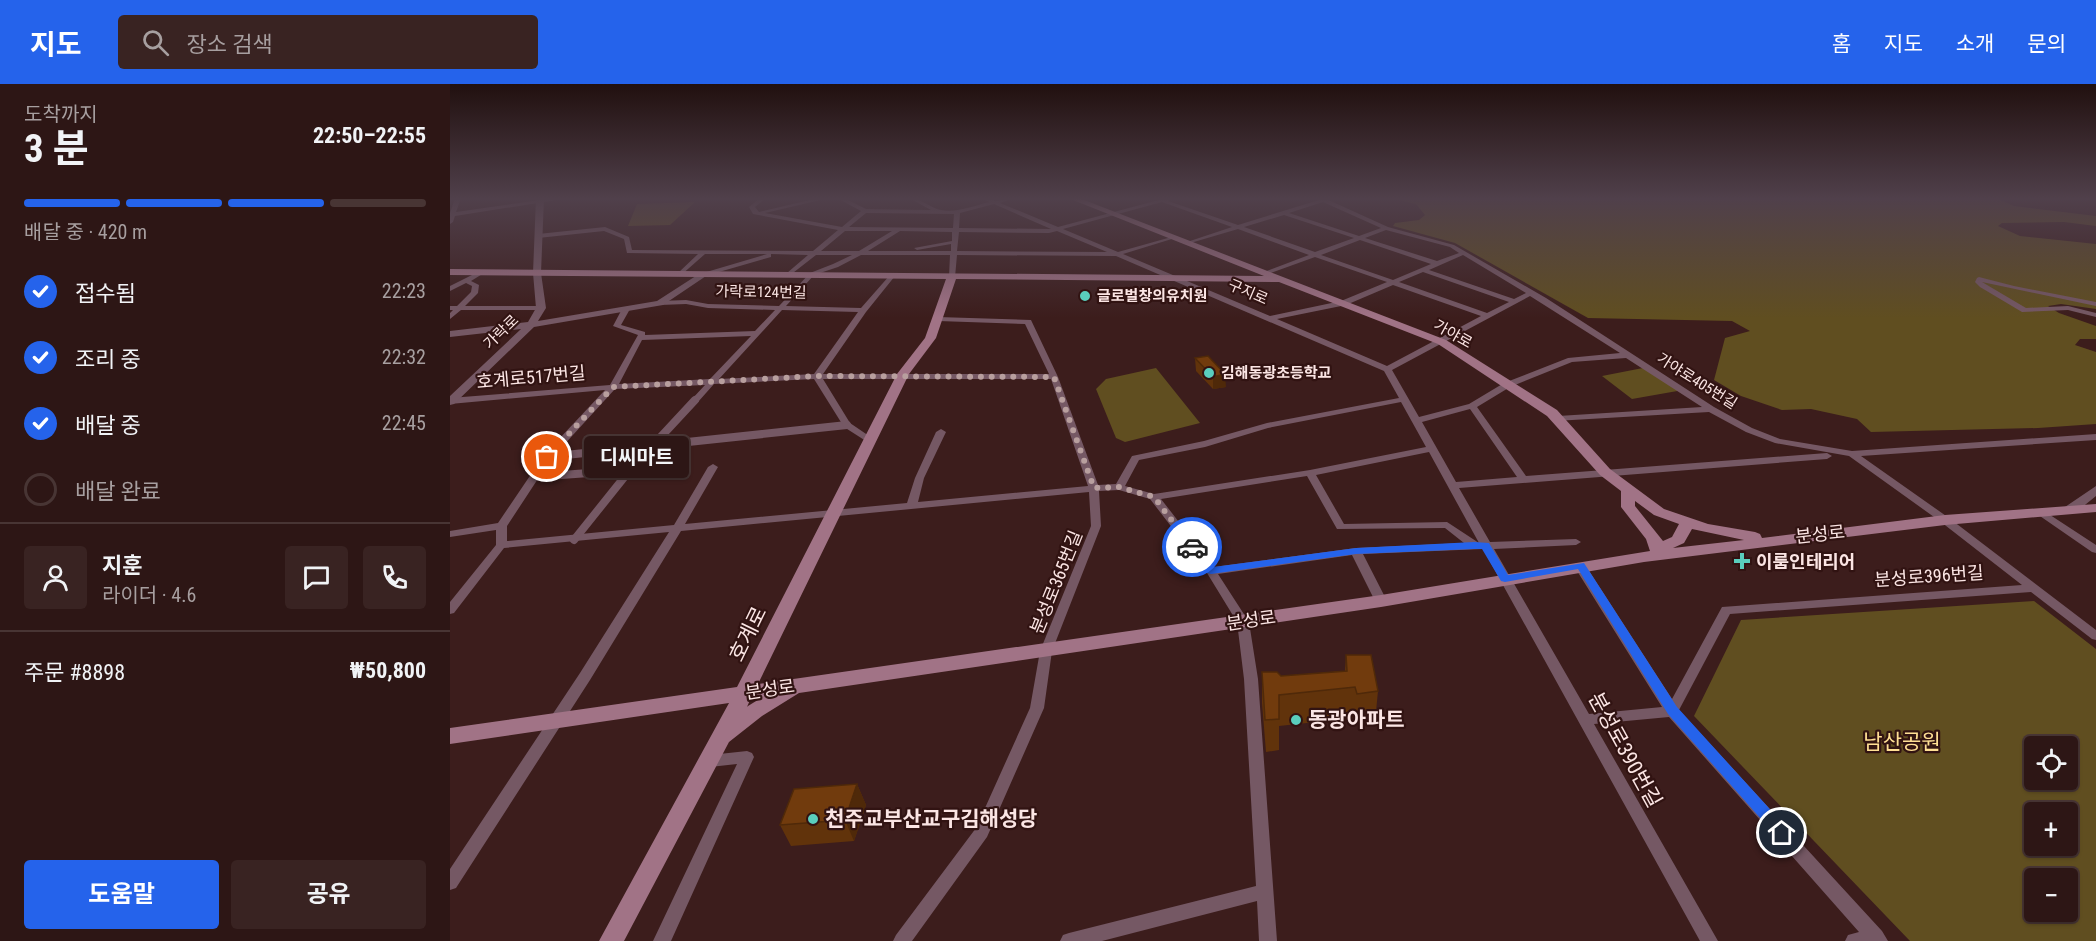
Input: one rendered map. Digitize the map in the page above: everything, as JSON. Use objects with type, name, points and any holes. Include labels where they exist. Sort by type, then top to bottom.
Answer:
[{"type":"main road","name":"가야로","points":[[1176,238],[1442,342],[1558,419],[1605,472],[1659,512],[1687,523],[1750,537],[1785,538]]},
{"type":"main road","name":"구지로","points":[[450,272],[1281,279]]},
{"type":"main road","name":"호계로","points":[[611,941],[710,761],[831,514],[903,374],[930,338],[952,277]]},
{"type":"main road","points":[[1628,491],[1628,507],[1654,538],[1650,554]]},
{"type":"main road","name":"분성로","points":[[450,736],[1243,622],[1381,601],[1650,554],[1945,520],[2096,508]]},
{"type":"main road","points":[[1650,554],[1678,540],[1687,523]]},
{"type":"main road","points":[[720,740],[755,711],[780,694],[800,685]]},
{"type":"street","name":"가락로","points":[[450,401],[531,325],[541,308],[537,273],[538,238]]},
{"type":"street","points":[[627,238],[629,252],[1118,254],[1170,238]]},
{"type":"street","points":[[789,274],[832,238]]},
{"type":"street","name":"구지로","points":[[812,274],[833,268],[863,253],[882,238]]},
{"type":"street","name":"호계로","points":[[952,277],[955,238]]},
{"type":"street","points":[[1078,238],[1179,279]]},
{"type":"street","points":[[1189,243],[1206,238]]},
{"type":"street","points":[[1268,238],[1488,316]]},
{"type":"street","points":[[1266,273],[1356,238]]},
{"type":"street","points":[[1362,238],[1438,264]]},
{"type":"street","name":"가야로405번길","points":[[1424,238],[1443,243],[1463,253],[1629,355],[1711,409],[1771,439],[1852,454],[2096,437]]},
{"type":"street","points":[[881,253],[954,242]]},
{"type":"street","points":[[680,274],[704,252]]},
{"type":"street","name":"구지로","points":[[705,274],[775,252]]},
{"type":"street","name":"구지로","points":[[1179,279],[1269,318],[1343,303],[1463,253]]},
{"type":"street","points":[[1423,270],[1514,301]]},
{"type":"street","points":[[450,289],[482,272]]},
{"type":"street","name":"가락로124번길","points":[[660,303],[705,274]]},
{"type":"street","points":[[574,540],[630,470],[812,274]]},
{"type":"street","points":[[869,440],[846,425],[817,376],[863,310],[892,276]]},
{"type":"street","points":[[2096,304],[1978,278],[1982,286],[2019,308],[2068,308],[2096,315]]},
{"type":"street","points":[[450,317],[474,293],[476,285],[466,281]]},
{"type":"street","points":[[1269,318],[1387,369],[1442,342],[1530,293]]},
{"type":"street","name":"가락로124번길","points":[[450,334],[531,325],[660,303],[686,302],[708,306],[782,306],[863,310]]},
{"type":"street","points":[[450,308],[541,308]]},
{"type":"street","points":[[450,610],[501,545],[502,526],[547,457],[613,387],[642,334],[617,326],[626,309]]},
{"type":"street","name":"분성로365번길","points":[[902,941],[982,832],[1037,708],[1046,651],[1096,526],[1094,488],[1054,377],[1028,322],[938,319]]},
{"type":"street","points":[[640,338],[758,333]]},
{"type":"street","points":[[1416,421],[1472,406],[1507,385],[1571,360],[1629,355]]},
{"type":"street","name":"분성로390번길","points":[[1387,369],[1453,485],[1480,545],[1505,579],[1709,941]]},
{"type":"street","points":[[903,374],[1054,377]]},
{"type":"street","name":"호계로517번길","points":[[450,401],[713,381],[903,374]]},
{"type":"street","points":[[1119,487],[1135,459],[1205,444],[1267,426],[1404,399]]},
{"type":"street","points":[[1472,406],[1524,480]]},
{"type":"street","points":[[1558,419],[1711,409]]},
{"type":"street","points":[[547,457],[846,425]]},
{"type":"street","points":[[912,506],[912,491],[935,452],[941,432]]},
{"type":"street","points":[[501,545],[574,540],[1094,488],[1119,487],[1154,497],[1310,473],[1431,449]]},
{"type":"street","points":[[1453,485],[1852,454],[1945,520],[2096,636]]},
{"type":"street","points":[[450,883],[557,721],[678,528],[713,467]]},
{"type":"street","points":[[534,477],[630,470]]},
{"type":"street","points":[[1310,473],[1341,527],[1447,525],[1480,545]]},
{"type":"street","points":[[2070,510],[2096,490]]},
{"type":"street","points":[[1154,497],[1211,571],[1243,622],[1251,679],[1268,941]]},
{"type":"street","points":[[2041,512],[2096,550]]},
{"type":"street","points":[[450,534],[502,526]]},
{"type":"street","points":[[1211,571],[1356,551],[1576,542]]},
{"type":"street","points":[[1356,551],[1381,601]]},
{"type":"street","points":[[1580,566],[1672,711],[1877,939]]},
{"type":"street","name":"분성로396번길","points":[[1672,711],[1726,610],[2034,588]]},
{"type":"street","points":[[1583,720],[1672,711]]},
{"type":"street","points":[[662,941],[747,757],[710,761]]},
{"type":"street","points":[[1069,941],[1264,892]]},
{"type":"street","points":[[1854,941],[1877,939]]},
{"type":"green space","points":[[1437,238],[2039,238],[2096,244],[2096,309],[2061,304],[2048,306],[2059,313],[2096,326],[2096,339],[2080,339],[2075,345],[2096,352],[2096,424],[2038,428],[1871,432],[1857,419],[1811,409],[1782,410],[1741,396],[1714,380],[1725,338],[1750,331],[1732,321],[1588,318],[1455,243]]},
{"type":"green space","points":[[1648,367],[1683,390],[1632,399],[1602,376]]},
{"type":"green space","points":[[1156,368],[1200,423],[1125,442],[1116,438],[1096,389],[1106,379]]},
{"type":"green space","name":"남산공원","points":[[2034,601],[2096,649],[2096,941],[1910,941],[1694,716],[1741,620]]},
{"type":"building","points":[[1208,356],[1225,374],[1213,377],[1195,358]]},
{"type":"building","points":[[1346,655],[1371,655],[1378,691],[1357,694],[1355,687],[1279,695],[1279,719],[1265,720],[1262,672],[1277,672],[1281,676],[1347,671]]},
{"type":"building","points":[[857,784],[845,820],[780,825],[794,789]]},
{"type":"way so far","points":[[547,457],[613,387],[817,376],[903,374],[1054,377],[1094,488],[1119,487],[1154,497],[1192,547]]},
{"type":"place","name":"글로벌창의유치원","points":[[1085,296]]},
{"type":"place","name":"김해동광초등학교","points":[[1209,373]]},
{"type":"place","name":"디씨마트","points":[[547,457]]},
{"type":"place","name":"이룸인테리어","points":[[1742,561]]},
{"type":"place","name":"동광아파트","points":[[1296,720]]},
{"type":"place","name":"천주교부산교구김해성당","points":[[813,819]]},
{"type":"route","points":[[1192,547],[1211,571],[1356,551],[1474,545],[1485,545],[1505,579],[1580,566],[1672,711],[1782,833]]}]
